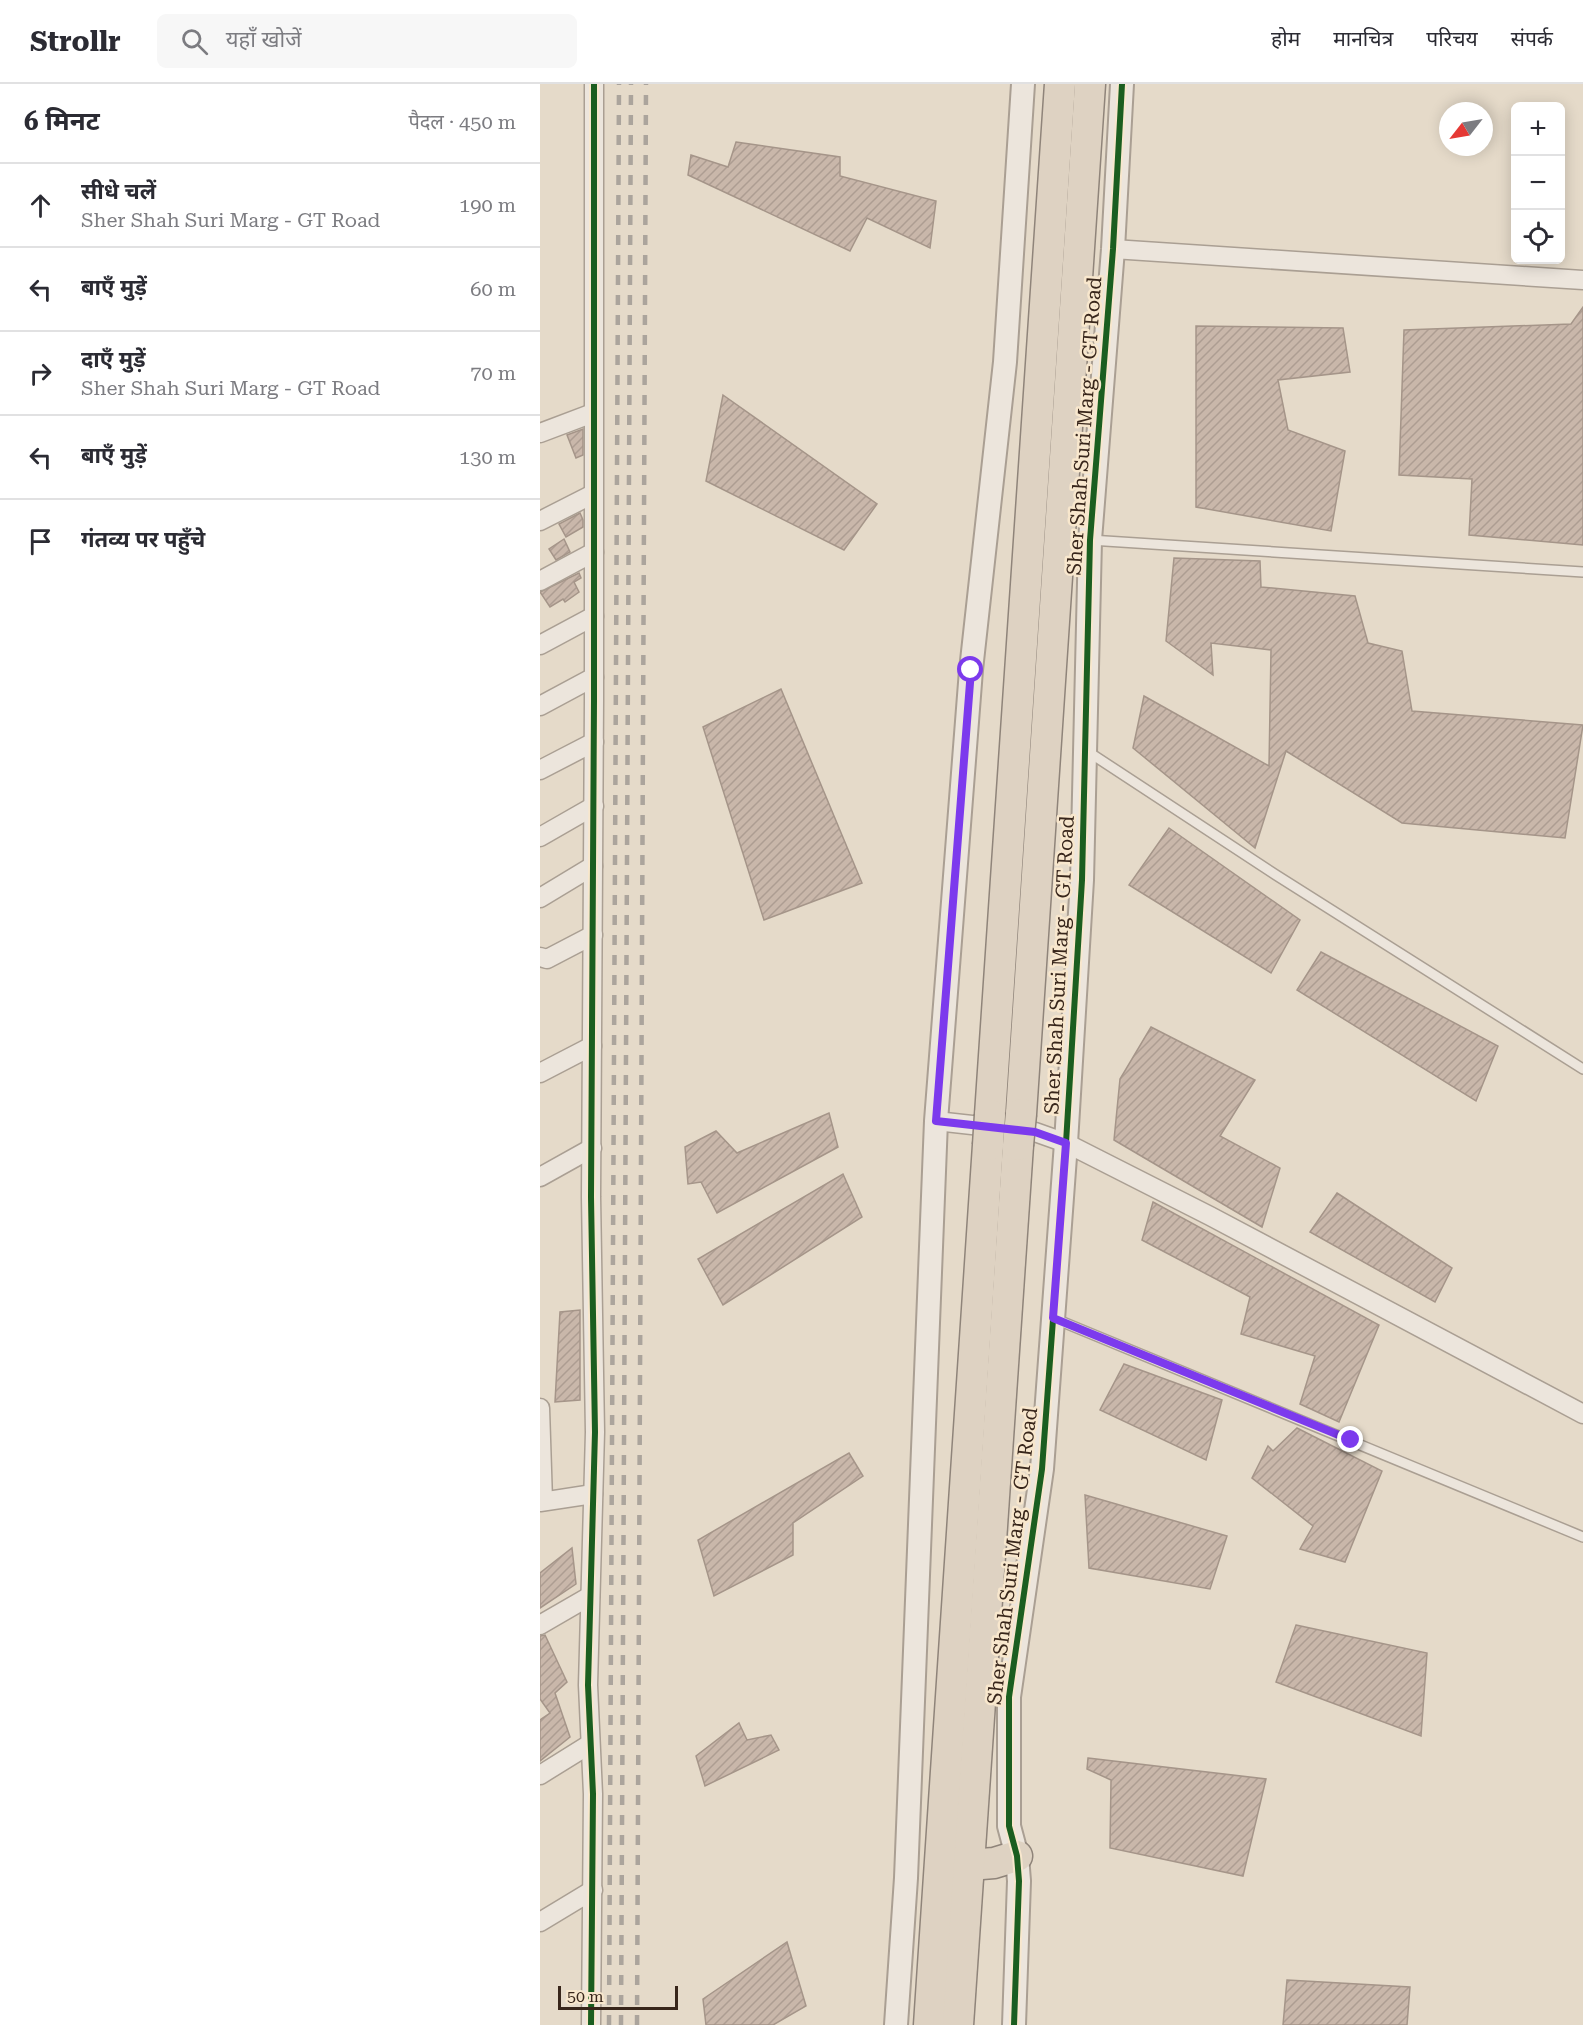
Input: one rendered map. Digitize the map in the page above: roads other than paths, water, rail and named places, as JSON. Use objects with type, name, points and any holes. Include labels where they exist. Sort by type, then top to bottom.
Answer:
[{"type":"highway","points":[[929,2025],[1060,84]]},
{"type":"highway","name":"Sher Shah Suri Marg - GT Road","points":[[958,2025],[1090,84]]},
{"type":"highway","points":[[969,1865],[994,1863],[1017,1856]]},
{"type":"street","points":[[591,2025],[593,1890],[588,1684],[595,1432],[592,1148],[596,89],[594,84]]},
{"type":"street","points":[[896,2025],[906,1878],[936,1121],[971,670],[1005,362],[1023,84]]},
{"type":"street","name":"Sher Shah Suri Marg - GT Road","points":[[1014,2025],[1019,1881],[1017,1856],[1009,1826],[1009,1697],[1042,1469],[1066,1143],[1082,880],[1090,540],[1113,249],[1122,84]]},
{"type":"street","points":[[1113,249],[1583,280]]},
{"type":"street","points":[[540,433],[593,413]]},
{"type":"street","points":[[542,517],[593,494]]},
{"type":"street","points":[[540,581],[594,552]]},
{"type":"street","points":[[540,645],[594,616]]},
{"type":"street","points":[[540,706],[594,677]]},
{"type":"street","points":[[540,770],[594,742]]},
{"type":"street","points":[[540,837],[594,806]]},
{"type":"street","points":[[540,898],[593,866]]},
{"type":"street","points":[[540,957],[547,960],[593,935]]},
{"type":"street","points":[[542,1068],[592,1046]]},
{"type":"street","points":[[936,1121],[1035,1132],[1066,1143],[1210,1216],[1583,1414]]},
{"type":"street","points":[[540,1177],[592,1148]]},
{"type":"street","points":[[540,1408],[541,1501],[593,1494]]},
{"type":"street","points":[[540,1625],[590,1596]]},
{"type":"street","points":[[540,1775],[590,1744]]},
{"type":"street","points":[[540,1922],[593,1890]]},
{"type":"lane","points":[[1090,540],[1583,572]]},
{"type":"lane","points":[[1085,750],[1276,875],[1583,1069]]},
{"type":"lane","points":[[1053,1318],[1583,1537]]},
{"type":"railway","points":[[609,2025],[619,84]]},
{"type":"railway","points":[[621,2025],[631,84]]},
{"type":"railway","points":[[637,2025],[646,84]]}]
